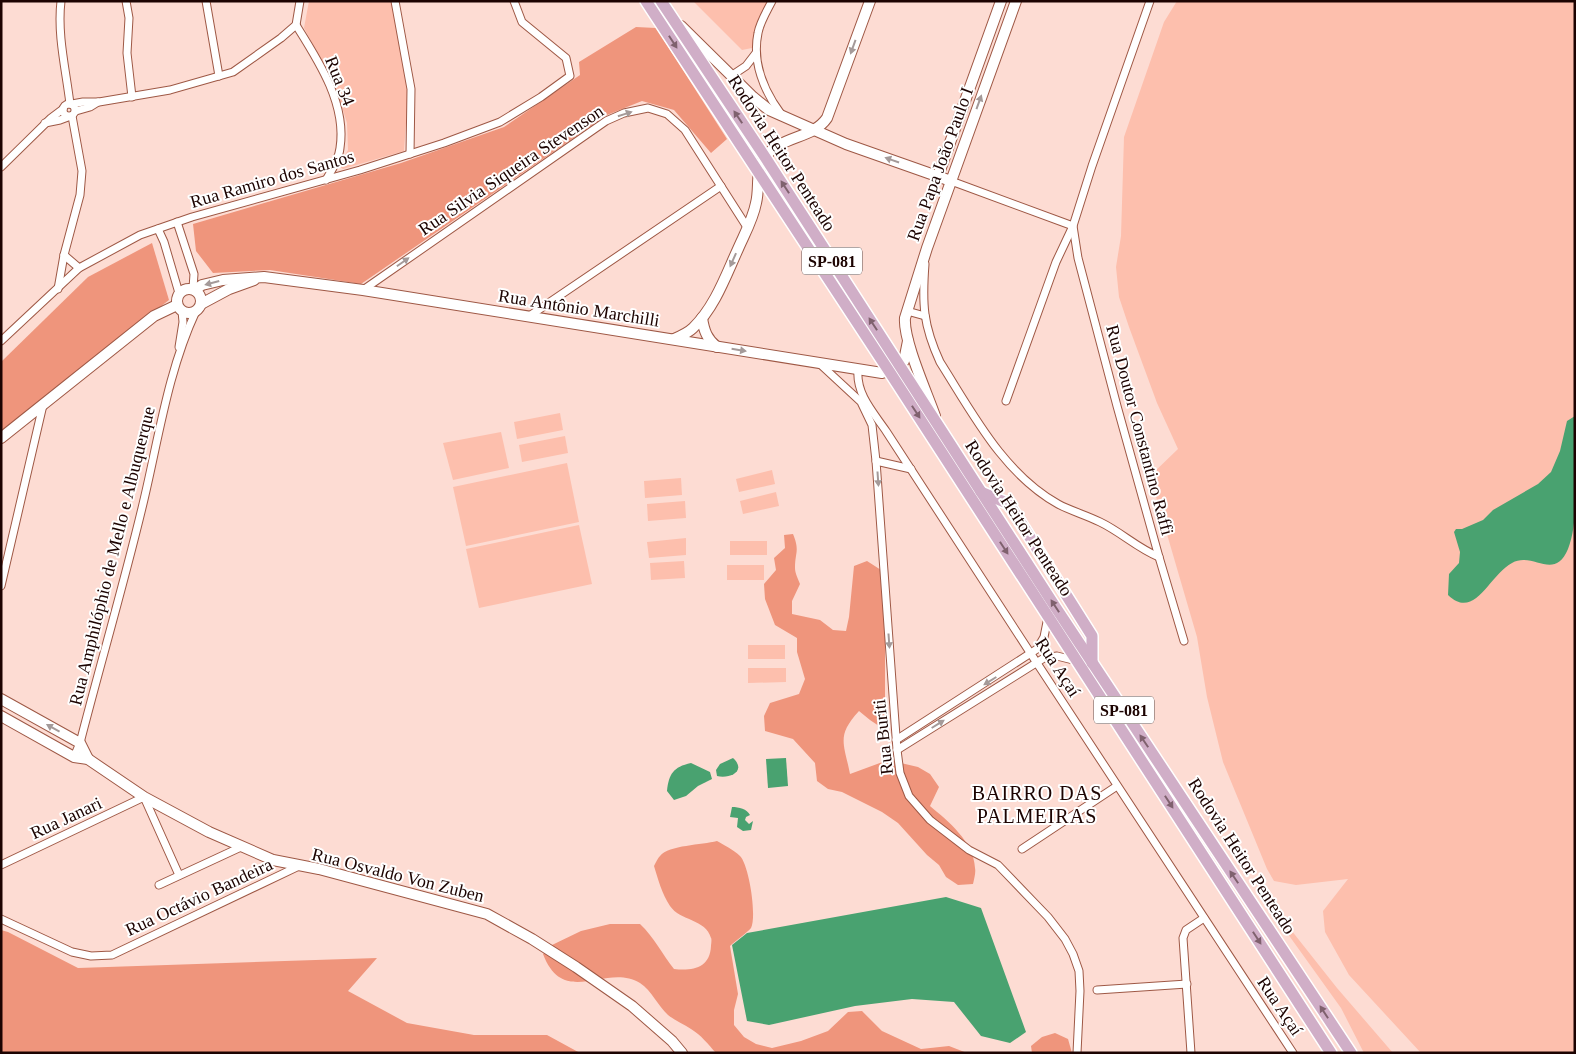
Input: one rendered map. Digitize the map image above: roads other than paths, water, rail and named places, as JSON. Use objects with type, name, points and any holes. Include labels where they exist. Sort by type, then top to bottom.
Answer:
[{"type":"main road","name":"Rodovia Heitor Penteado","points":[[646,1],[758,172],[894,368],[940,428],[1092,663],[1351,1053]]},
{"type":"main road","name":"Rodovia Heitor Penteado","points":[[661,1],[765,157],[1048,615],[1332,1053]]},
{"type":"main road","points":[[981,492],[1008,504],[1092,636],[1092,663]]},
{"type":"street","points":[[58,289],[64,255],[80,195],[82,171],[61,36],[59,15],[61,1]]},
{"type":"street","points":[[126,1],[129,18],[127,53],[132,97]]},
{"type":"street","points":[[206,1],[219,76]]},
{"type":"street","points":[[45,123],[60,120],[72,110],[90,107],[99,102],[170,90],[234,72],[296,25],[300,1]]},
{"type":"street","points":[[395,1],[411,89],[410,154]]},
{"type":"street","name":"Rua Ramiro dos Santos","points":[[1,341],[79,268],[140,235],[158,228],[410,154],[500,122],[541,97],[570,76],[566,58],[522,22],[514,1]]},
{"type":"street","points":[[772,1],[758,32],[756,53],[765,86],[782,116]]},
{"type":"street","points":[[674,339],[687,333],[702,318],[720,290],[753,215],[757,201],[758,172],[765,157],[784,141],[815,130],[827,118],[870,1]]},
{"type":"street","name":"Rua Papa João Paulo I","points":[[938,176],[1001,1]]},
{"type":"street","name":"Rua Papa João Paulo I","points":[[940,428],[908,341],[905,325],[927,248],[1016,1]]},
{"type":"street","points":[[1006,400],[1056,262],[1073,226],[1150,1]]},
{"type":"street","points":[[669,15],[731,76],[769,110],[829,137],[1073,226]]},
{"type":"street","name":"Rua 34","points":[[296,25],[332,91],[340,121],[340,148],[335,165],[326,180]]},
{"type":"street","points":[[731,76],[746,66],[756,53]]},
{"type":"street","points":[[1,167],[64,106],[72,110]]},
{"type":"street","name":"Rua Silvia Siqueira Stevenson","points":[[363,290],[606,121],[624,113],[648,108],[667,114],[685,130],[748,227]]},
{"type":"street","points":[[528,318],[721,186]]},
{"type":"street","points":[[175,223],[194,274],[192,289]]},
{"type":"street","name":"Rua Doutor Constantino Raffi","points":[[1073,226],[1081,267],[1159,557],[1184,640]]},
{"type":"street","points":[[158,228],[179,293],[176,301],[180,308],[189,313],[198,308],[201,298],[192,289]]},
{"type":"street","points":[[927,248],[923,298],[924,316],[933,346],[940,362],[1001,455],[1019,476],[1058,504],[1101,522],[1144,551],[1159,557]]},
{"type":"street","points":[[64,255],[79,268]]},
{"type":"street","name":"Rua Antônio Marchilli","points":[[192,289],[223,280],[264,277],[363,290],[858,370],[882,373],[894,368]]},
{"type":"street","name":"Rua Antônio Marchilli","points":[[198,308],[228,289],[264,277]]},
{"type":"street","points":[[179,293],[192,289]]},
{"type":"street","points":[[1,438],[154,316],[180,308]]},
{"type":"street","name":"Rua Amphilóphio de Mello e Albuquerque","points":[[177,362],[183,322],[180,308]]},
{"type":"street","name":"Rua Amphilóphio de Mello e Albuquerque","points":[[74,757],[80,743],[142,509],[166,399],[177,362],[198,308]]},
{"type":"street","points":[[908,311],[924,316]]},
{"type":"street","points":[[702,318],[705,334],[718,347]]},
{"type":"street","name":"Rua Papa João Paulo I","points":[[894,368],[904,361],[908,341]]},
{"type":"street","name":"Rua Buriti","points":[[819,364],[861,402],[872,426],[900,772],[909,796],[930,820],[969,850],[998,865],[1048,917],[1065,939],[1079,971],[1077,1053]]},
{"type":"street","name":"Rua Açaí","points":[[858,370],[858,388],[867,404],[911,468],[1036,663],[1292,1053]]},
{"type":"street","points":[[1,586],[43,406]]},
{"type":"street","points":[[876,460],[911,468]]},
{"type":"street","points":[[896,740],[1031,654],[1042,643],[1048,615]]},
{"type":"street","points":[[897,750],[1044,658],[1058,656],[1078,662]]},
{"type":"street","points":[[1,700],[80,743]]},
{"type":"street","name":"Rua Osvaldo Von Zuben","points":[[4,721],[74,757],[88,759],[144,797],[240,847],[273,860],[319,869],[487,914],[532,939],[632,1006],[672,1040],[682,1053]]},
{"type":"street","name":"Rua Osvaldo Von Zuben","points":[[80,743],[88,759]]},
{"type":"street","points":[[1022,849],[1117,786]]},
{"type":"street","points":[[144,797],[180,876]]},
{"type":"street","name":"Rua Janari","points":[[1,865],[144,797]]},
{"type":"street","points":[[159,885],[240,847]]},
{"type":"street","name":"Rua Octávio Bandeira","points":[[1,919],[72,952],[91,956],[112,955],[299,866]]},
{"type":"street","points":[[1191,1053],[1183,938],[1186,930],[1204,918]]},
{"type":"street","points":[[1097,990],[1187,984]]},
{"type":"district","name":"BAIRRO DAS PALMEIRAS","points":[[1037,804]]}]
